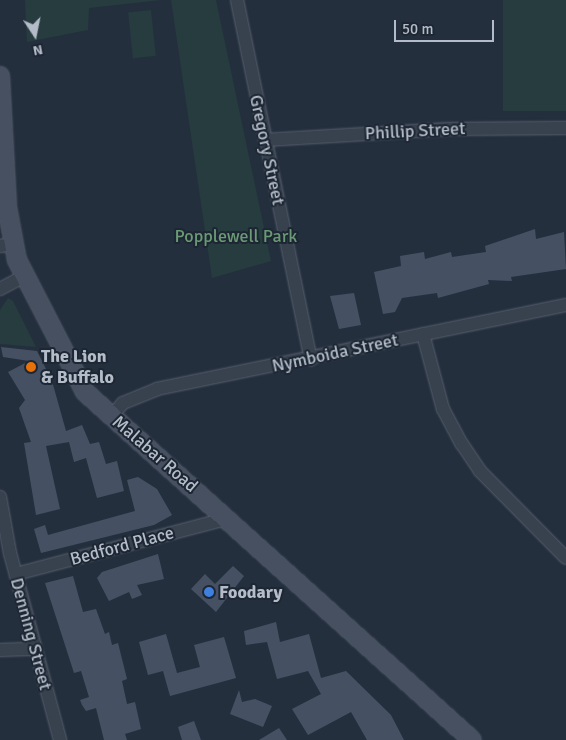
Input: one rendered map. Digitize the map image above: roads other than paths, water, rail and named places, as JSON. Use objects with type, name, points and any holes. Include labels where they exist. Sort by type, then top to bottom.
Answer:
[{"type":"main road","name":"Malabar Road","points":[[0,76],[6,245],[72,371],[112,416],[229,518],[472,740]]},
{"type":"street","name":"Gregory Street","points":[[237,0],[311,359]]},
{"type":"street","name":"Phillip Street","points":[[265,140],[449,128],[566,128]]},
{"type":"street","points":[[0,289],[23,277]]},
{"type":"street","name":"Nymboida Street","points":[[112,416],[123,404],[157,389],[311,359],[566,305]]},
{"type":"street","points":[[422,334],[442,409],[462,444],[480,471],[566,558]]},
{"type":"street","name":"Denning Street","points":[[0,497],[16,574],[60,740]]},
{"type":"street","name":"Bedford Place","points":[[16,574],[229,518]]},
{"type":"street","points":[[0,650],[35,649]]},
{"type":"place","name":"The Lion & Buffalo","points":[[31,367]]},
{"type":"place","name":"Foodary","points":[[209,592]]},
{"type":"park label","name":"Popplewell Park","points":[[236,236]]}]
